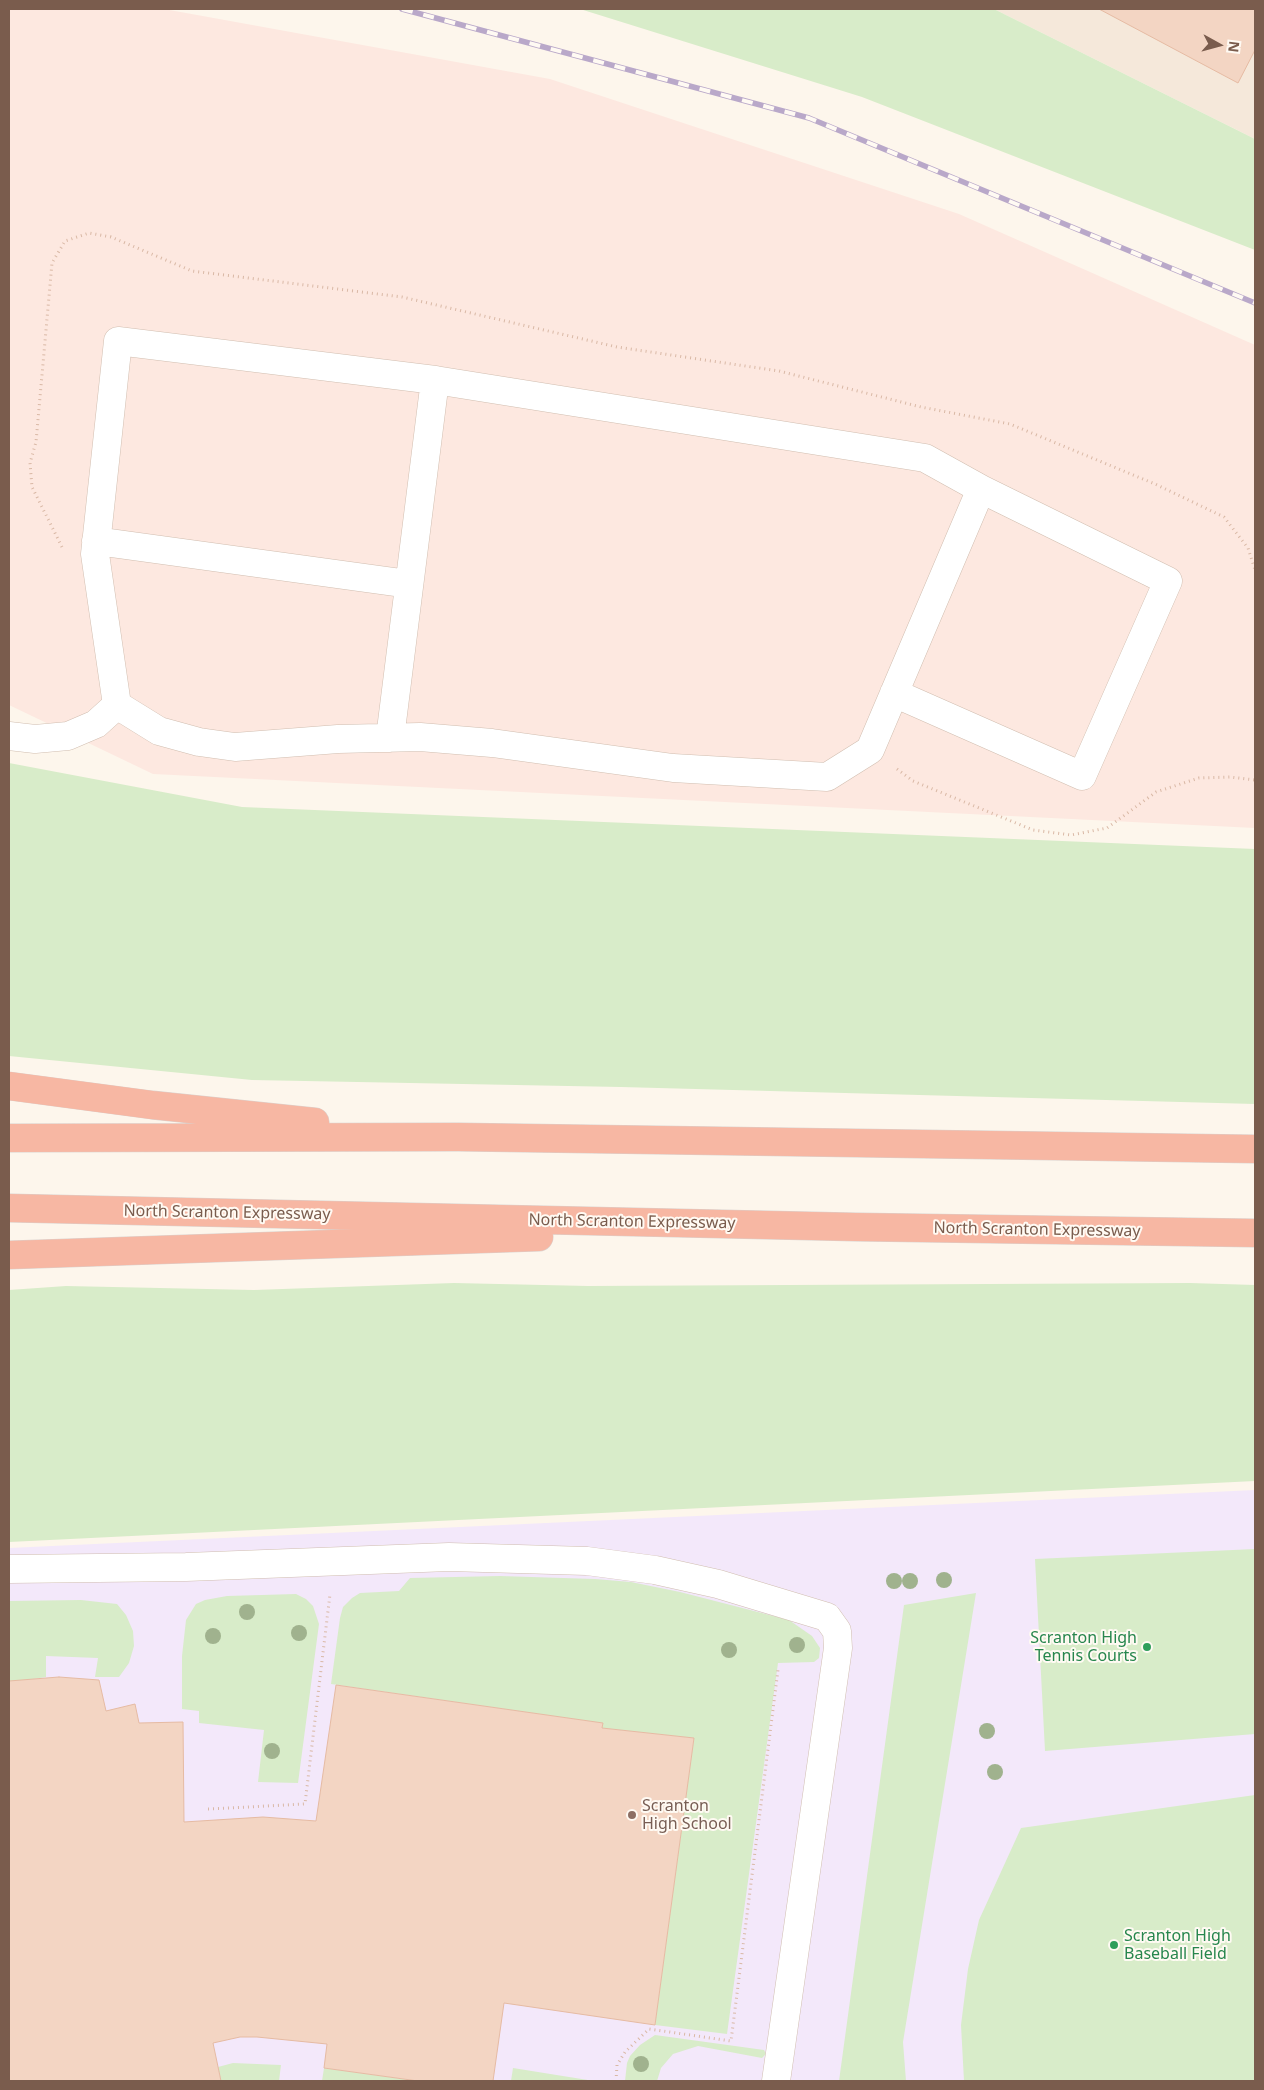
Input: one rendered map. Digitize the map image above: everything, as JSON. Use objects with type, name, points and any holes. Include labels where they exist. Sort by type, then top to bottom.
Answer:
[{"type":"highway","points":[[9,1086],[152,1105],[458,1137]]},
{"type":"highway","points":[[9,1138],[458,1137],[1255,1149]]},
{"type":"highway","name":"North Scranton Expressway","points":[[9,1208],[856,1227],[1255,1233]]},
{"type":"highway","points":[[9,1255],[856,1227]]},
{"type":"street","points":[[894,693],[1082,776],[1168,581],[981,489],[925,458],[435,380],[118,341],[95,554],[117,704],[159,731],[208,744],[235,747],[338,739],[420,737],[492,743],[673,768],[827,777],[870,750],[894,693],[981,489]]},
{"type":"street","points":[[390,738],[435,380]]},
{"type":"street","points":[[96,541],[409,584]]},
{"type":"street","points":[[9,736],[34,738],[68,736],[96,724],[117,704]]},
{"type":"street","points":[[9,1568],[186,1567],[449,1557],[587,1561],[655,1570],[718,1584],[827,1617],[837,1631],[838,1648],[776,2081]]},
{"type":"path","points":[[208,1809],[305,1804],[331,1586]]},
{"type":"path","points":[[616,2081],[617,2065],[625,2052],[649,2029],[731,2041],[778,1670]]},
{"type":"shaded area","points":[[9,9],[164,9],[550,79],[959,214],[1255,345],[1255,828],[153,774],[9,705]]},
{"type":"shaded area","points":[[994,9],[1255,9],[1255,139]]},
{"type":"shaded area","name":"Scranton High School","points":[[1255,1490],[1255,2081],[9,2081],[9,1548]]},
{"type":"green space","points":[[580,9],[994,9],[1255,139],[1255,250],[862,97]]},
{"type":"green space","points":[[9,763],[242,807],[1255,849],[1255,1104],[621,1087],[252,1080],[9,1056]]},
{"type":"green space","points":[[454,1283],[588,1286],[1190,1283],[1255,1285],[1255,1481],[9,1542],[9,1290],[66,1286],[254,1290]]},
{"type":"green space","name":"Scranton High Tennis Courts","points":[[1255,1549],[1255,1734],[1045,1751],[1035,1559]]},
{"type":"green space","points":[[500,1576],[631,1582],[680,1592],[789,1620],[812,1636],[820,1648],[819,1658],[814,1662],[778,1663],[727,2034],[655,2025],[694,1738],[602,1728],[602,1723],[331,1684],[340,1618],[343,1607],[352,1598],[360,1593],[399,1591],[410,1578]]},
{"type":"green space","points":[[976,1593],[903,2042],[906,2081],[839,2081],[904,1605]]},
{"type":"green space","points":[[296,1594],[306,1599],[313,1606],[319,1624],[298,1783],[258,1782],[264,1730],[199,1723],[199,1711],[182,1709],[182,1656],[186,1620],[196,1604],[205,1600],[227,1596]]},
{"type":"green space","points":[[81,1600],[117,1604],[126,1615],[133,1631],[134,1646],[129,1663],[119,1677],[95,1677],[98,1658],[46,1656],[46,1677],[9,1683],[9,1601]]},
{"type":"green space","name":"Scranton High Baseball Field","points":[[1255,1795],[1255,2081],[964,2081],[961,2025],[968,1969],[979,1920],[1021,1828]]},
{"type":"green space","points":[[655,2035],[764,2050],[766,2054],[762,2058],[698,2046],[673,2054],[661,2068],[657,2081],[625,2081],[627,2063],[630,2056],[640,2045]]},
{"type":"green space","points":[[233,2063],[281,2065],[279,2081],[221,2081],[218,2067]]},
{"type":"green space","points":[[324,2068],[403,2079],[418,2081],[322,2081]]},
{"type":"green space","points":[[513,2068],[594,2081],[511,2081]]},
{"type":"building","points":[[1099,9],[1255,9],[1255,50],[1238,83]]},
{"type":"building","name":"Scranton High School","points":[[59,1677],[99,1680],[106,1711],[135,1704],[139,1723],[183,1722],[184,1822],[263,1817],[316,1821],[336,1685],[603,1723],[602,1728],[694,1738],[655,2025],[504,2003],[493,2081],[418,2081],[324,2068],[327,2044],[240,2037],[213,2043],[221,2081],[9,2081],[9,1681]]},
{"type":"railway","points":[[402,9],[809,118],[1255,303]]},
{"type":"place","name":"Scranton High Tennis Courts","points":[[1147,1647]]},
{"type":"place","name":"Scranton High School","points":[[632,1815]]},
{"type":"place","name":"Scranton High Baseball Field","points":[[1114,1945]]}]
